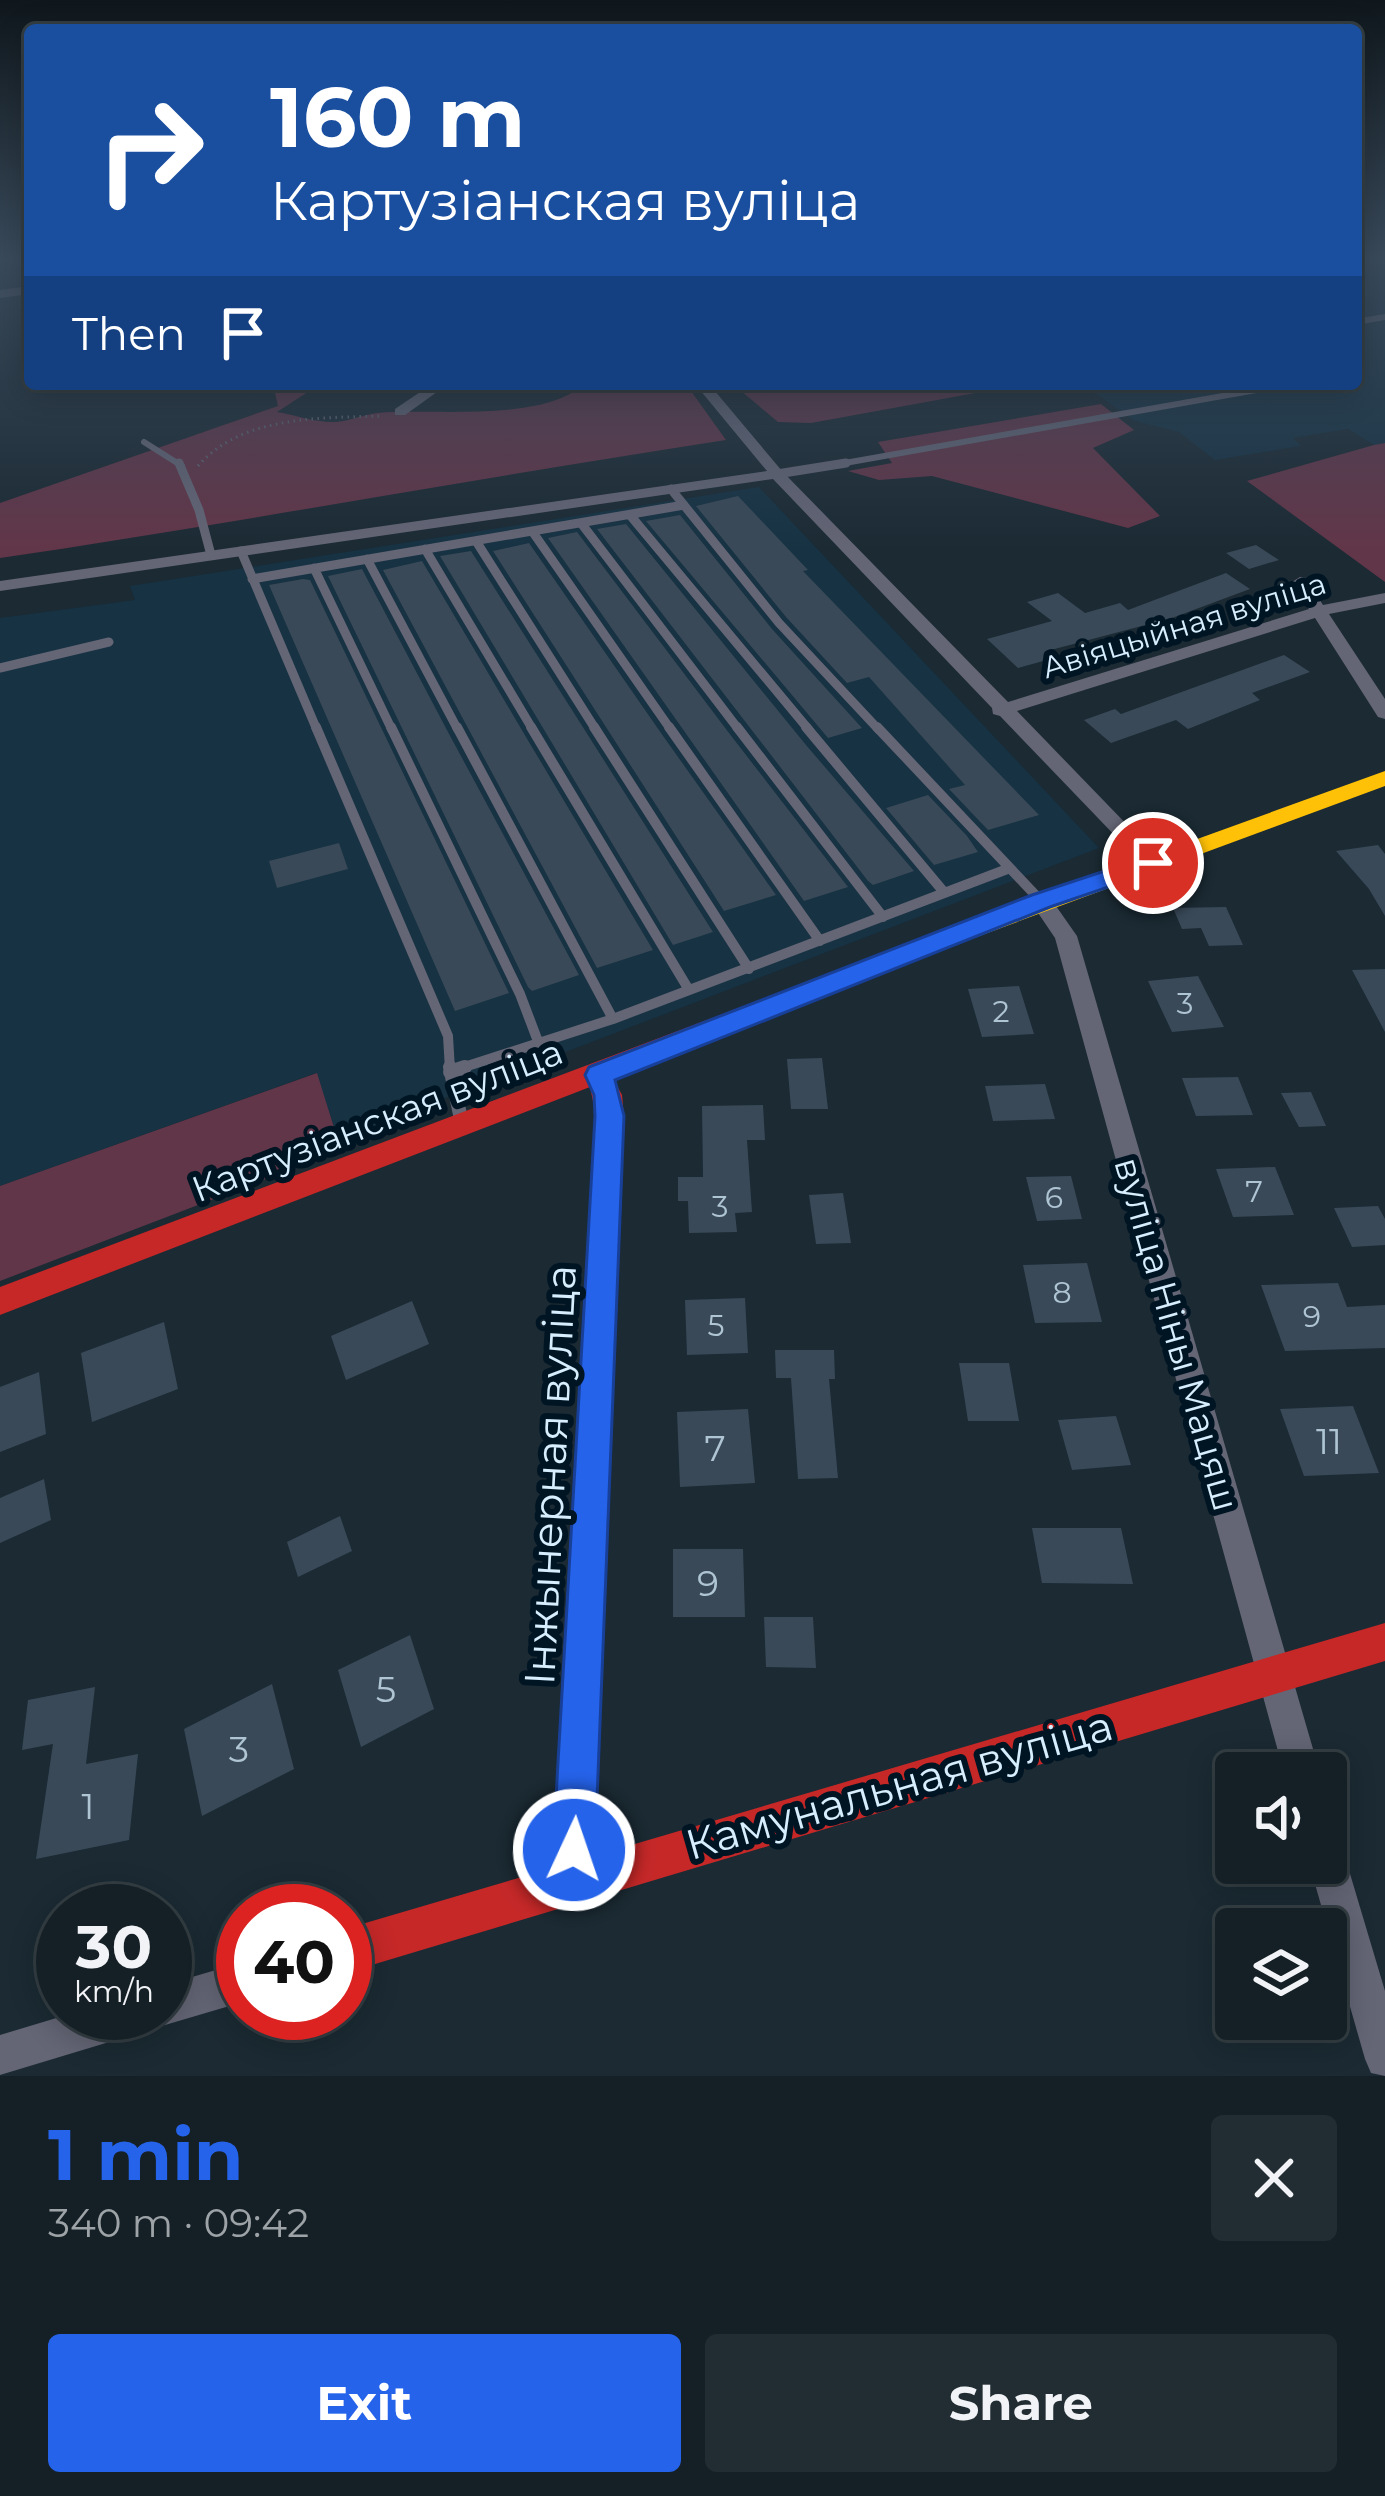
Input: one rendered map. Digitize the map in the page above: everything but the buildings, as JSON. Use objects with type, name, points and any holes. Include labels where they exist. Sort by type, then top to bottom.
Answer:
[{"type":"street","points":[[400,412],[432,390]]},
{"type":"street","points":[[707,390],[777,474],[1000,710],[1153,863]]},
{"type":"street","points":[[0,586],[777,474]]},
{"type":"street","points":[[1300,582],[1385,713]]},
{"type":"street","name":"Авіяцыйная вуліца","points":[[1000,710],[1319,611],[1385,598]]},
{"type":"street","name":"Картузіанская вуліца","points":[[0,1301],[1041,901],[1385,778]]},
{"type":"street","name":"вуліца Ніны Мацяш","points":[[1041,901],[1066,936],[1296,1752]]},
{"type":"street","name":"Інжынерная вуліца","points":[[572,1882],[610,1116],[608,1095],[598,1075]]},
{"type":"street","name":"Камунальная вуліца","points":[[372,1943],[1385,1642]]},
{"type":"street","points":[[1334,1884],[1385,2059]]},
{"type":"street","points":[[0,2055],[50,2040]]},
{"type":"lane","points":[[777,474],[1259,390]]},
{"type":"lane","points":[[144,442],[171,454],[190,482],[195,510],[211,536],[211,555]]},
{"type":"lane","points":[[671,489],[779,623],[1041,901]]},
{"type":"lane","points":[[252,579],[684,505]]},
{"type":"lane","points":[[630,514],[943,891]]},
{"type":"lane","points":[[581,523],[883,916]]},
{"type":"lane","points":[[532,531],[820,941]]},
{"type":"lane","points":[[476,541],[749,968]]},
{"type":"lane","points":[[425,549],[688,990]]},
{"type":"lane","points":[[241,551],[448,1036],[462,1126]]},
{"type":"lane","points":[[367,559],[613,1018]]},
{"type":"lane","points":[[314,568],[520,994],[539,1044]]},
{"type":"lane","points":[[0,668],[109,642]]},
{"type":"lane","points":[[450,1072],[613,1018],[1010,868]]},
{"type":"path","points":[[190,482],[212,451],[288,419],[400,412]]},
{"type":"shaded area","points":[[1362,357],[1385,357],[1385,443],[1374,445],[1348,429],[1293,438],[1301,446],[1215,460],[1179,432],[1135,421],[1091,390],[1362,390]]},
{"type":"shaded area","points":[[274,390],[311,390],[277,412],[332,422],[377,413],[515,409],[574,390],[690,390],[726,440],[0,558],[0,503],[278,406]]},
{"type":"shaded area","points":[[740,390],[992,390],[811,423],[778,422]]},
{"type":"shaded area","points":[[1101,404],[1134,430],[1093,448],[1160,516],[1128,528],[932,476],[879,480],[848,471],[892,463],[878,442]]},
{"type":"shaded area","points":[[1385,443],[1385,582],[1247,481],[1374,445]]},
{"type":"shaded area","points":[[759,487],[1099,848],[338,1139],[316,1073],[0,1186],[0,618],[135,600],[130,586]]},
{"type":"shaded area","points":[[317,1073],[341,1150],[0,1281],[0,1186]]},
{"type":"traffic: slow","points":[[916,950],[1385,778]]},
{"type":"traffic: jam","points":[[0,1301],[916,950]]},
{"type":"traffic: jam","points":[[572,1882],[610,1116],[608,1095],[598,1075]]},
{"type":"traffic: jam","points":[[372,1943],[1385,1642]]},
{"type":"route","points":[[574,1850],[610,1116],[608,1095],[598,1075],[1041,901],[1153,863]]}]
